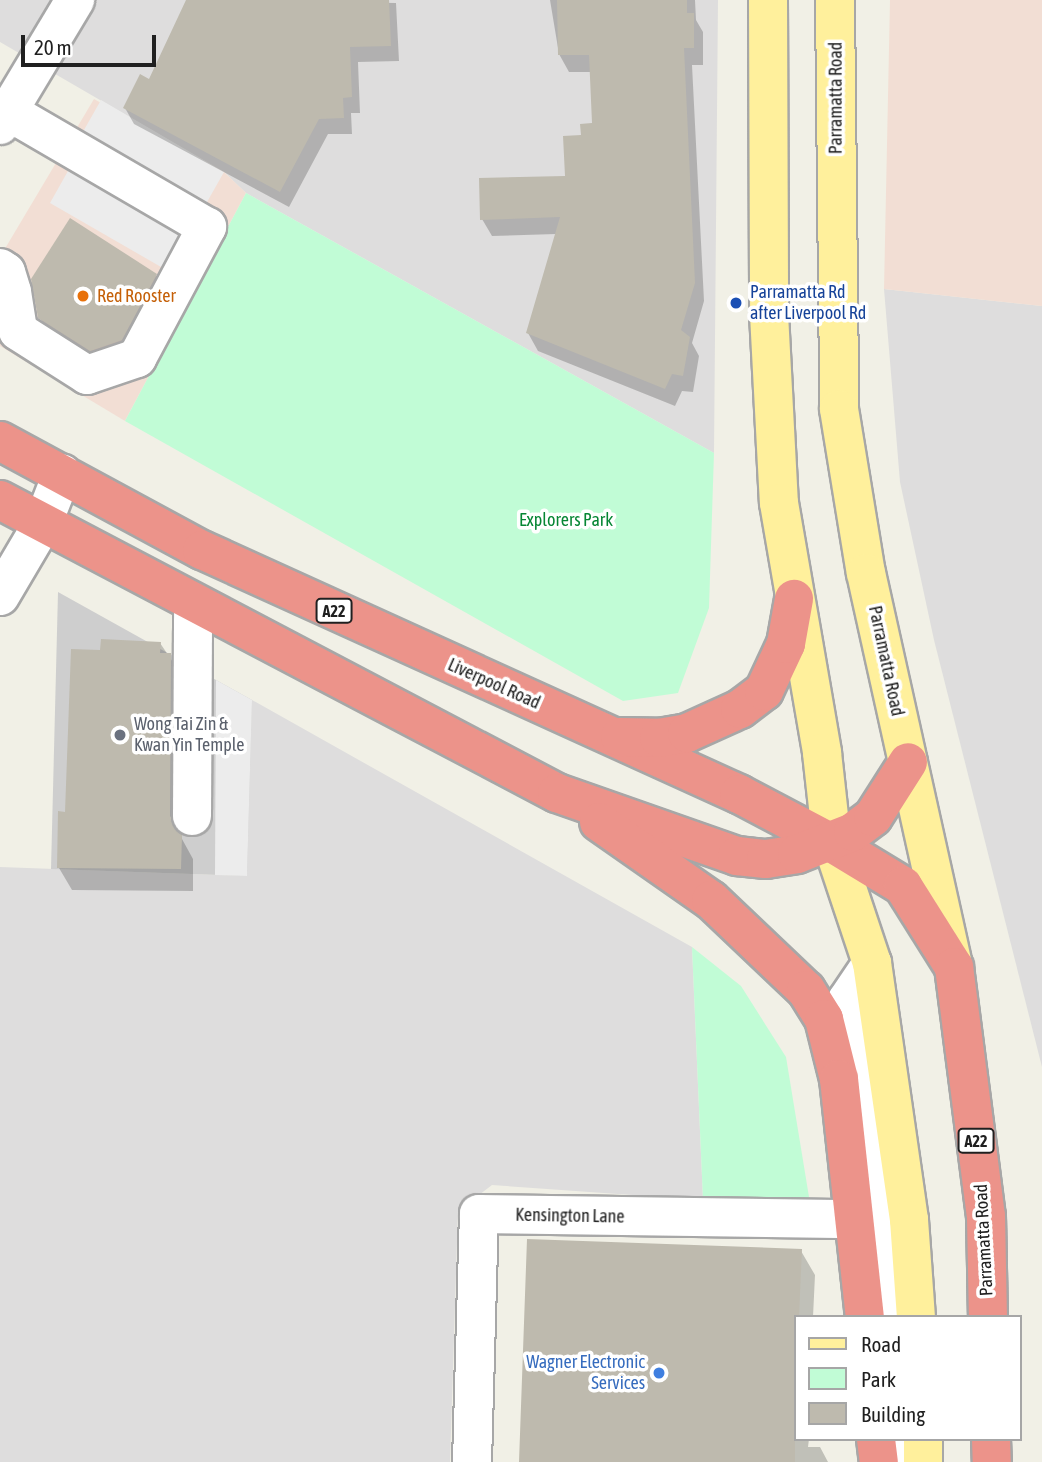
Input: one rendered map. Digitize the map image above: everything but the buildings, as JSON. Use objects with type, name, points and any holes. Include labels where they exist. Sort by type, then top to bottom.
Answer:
[{"type":"highway","name":"Liverpool Road","points":[[0,442],[202,550],[611,737],[832,842],[903,886],[954,967]]},
{"type":"highway","points":[[0,500],[193,604],[557,793],[711,900],[806,990],[824,1019],[881,1220],[864,1315]]},
{"type":"highway","points":[[611,737],[659,738],[687,733],[740,709],[764,691],[786,644],[794,599]]},
{"type":"highway","points":[[557,793],[737,856],[766,859],[832,842],[873,817],[908,762]]},
{"type":"highway","name":"Parramatta Road","points":[[954,967],[986,1216],[988,1315]]},
{"type":"highway","points":[[876,1441],[878,1462]]},
{"type":"highway","points":[[991,1441],[992,1462]]},
{"type":"main road","points":[[768,0],[771,409],[779,503],[822,753],[832,842],[872,963],[881,1220],[915,1315]]},
{"type":"main road","name":"Parramatta Road","points":[[835,0],[839,409],[850,492],[954,967]]},
{"type":"main road","points":[[923,1441],[923,1462]]},
{"type":"street","points":[[0,268],[6,272],[12,292],[18,331],[87,375],[137,358],[207,227],[4,118],[75,0]]},
{"type":"street","points":[[0,596],[44,523],[62,474]]},
{"type":"street","points":[[192,816],[193,604]]},
{"type":"street","name":"Kensington Lane","points":[[472,1462],[479,1214],[881,1220]]},
{"type":"street","points":[[881,1220],[886,1315]]},
{"type":"street","points":[[896,1441],[899,1462]]},
{"type":"shaded area","points":[[0,0],[718,0],[714,453],[246,193],[224,172],[0,42]]},
{"type":"shaded area","points":[[890,0],[1042,0],[1042,306],[884,289]]},
{"type":"shaded area","points":[[94,99],[224,172],[246,193],[125,421],[0,346],[0,257]]},
{"type":"shaded area","points":[[101,100],[224,172],[168,271],[50,203],[68,171],[63,167]]},
{"type":"shaded area","points":[[884,289],[1042,306],[1042,1067],[934,640],[900,482]]},
{"type":"shaded area","points":[[58,592],[252,700],[247,876],[51,869]]},
{"type":"shaded area","points":[[216,680],[252,700],[247,876],[215,875]]},
{"type":"shaded area","points":[[252,700],[692,947],[703,1200],[492,1185],[458,1211],[450,1462],[0,1462],[0,867],[246,876]]},
{"type":"green space","name":"Explorers Park","points":[[246,193],[714,453],[709,608],[678,693],[623,701],[125,421]]},
{"type":"green space","points":[[692,947],[741,986],[786,1057],[810,1203],[703,1200]]},
{"type":"place","name":"Red Rooster","points":[[83,296]]},
{"type":"place","name":"Parramatta Rd after Liverpool Rd","points":[[736,303]]},
{"type":"place","name":"Wong Tai Zin & Kwan Yin Temple","points":[[120,735]]},
{"type":"place","name":"Wagner Electronic Services","points":[[659,1373]]}]
